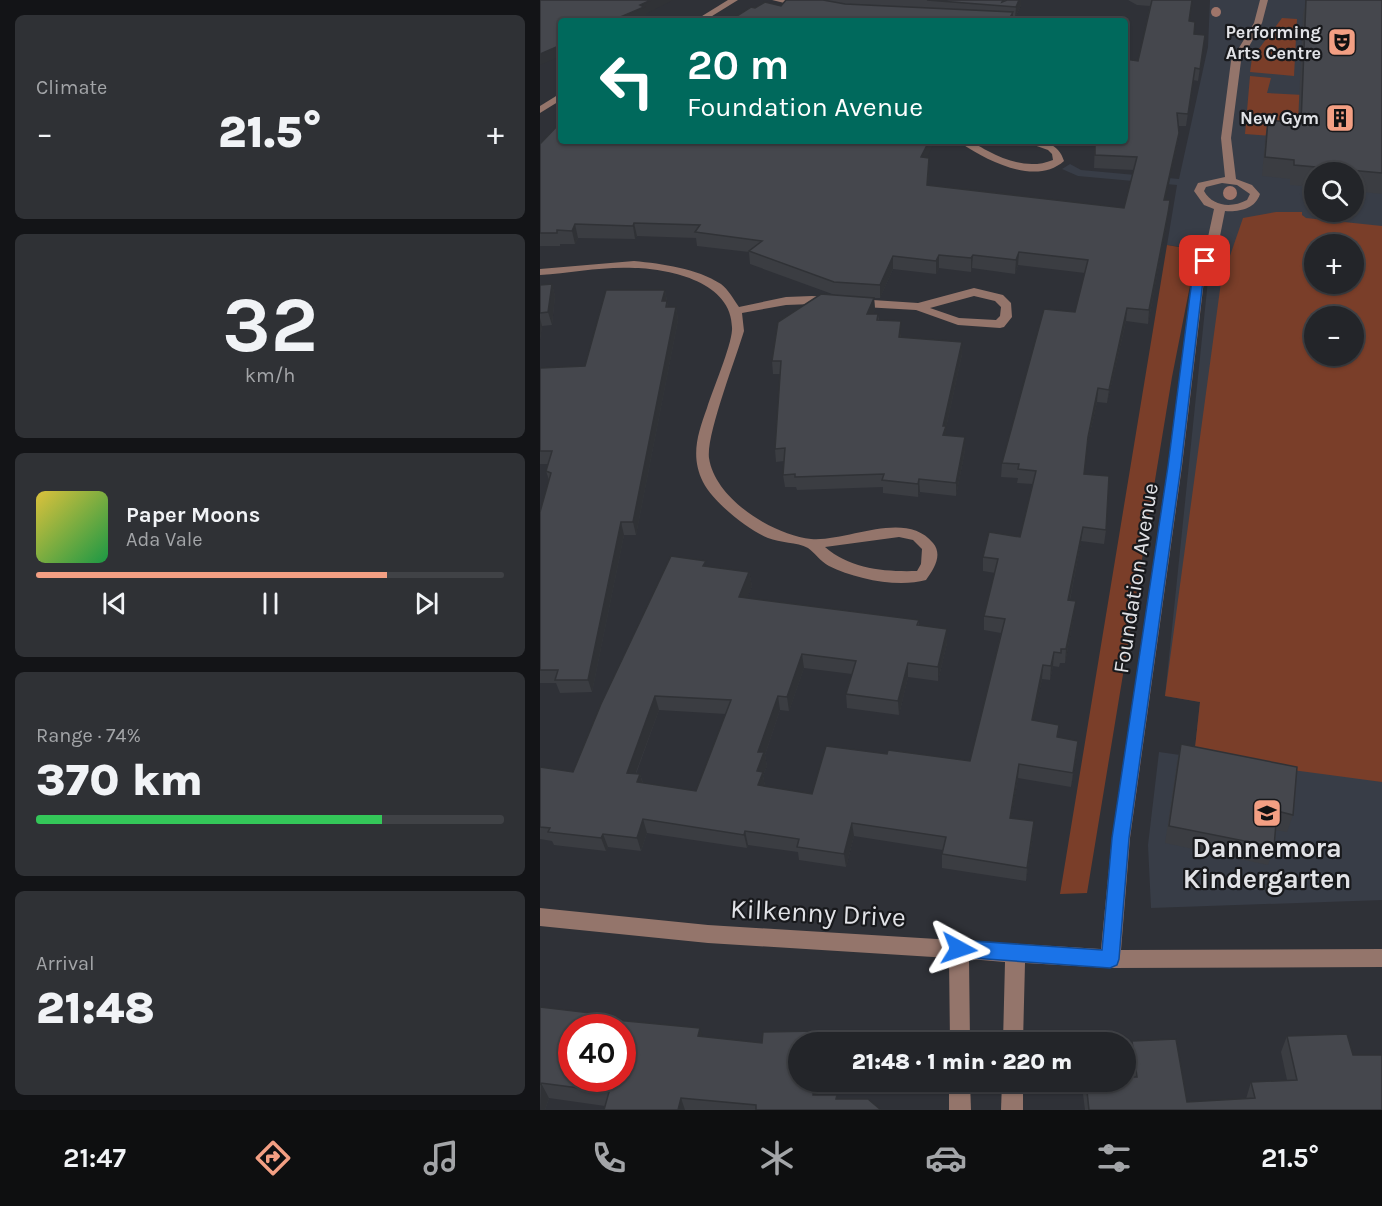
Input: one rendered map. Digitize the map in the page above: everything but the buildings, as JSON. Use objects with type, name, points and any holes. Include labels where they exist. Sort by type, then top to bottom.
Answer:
[{"type":"street","points":[[703,18],[734,0]]},
{"type":"street","points":[[776,0],[811,5]]},
{"type":"street","points":[[1231,180],[1226,138],[1236,62],[1258,22],[1264,0]]},
{"type":"street","points":[[540,110],[558,98]]},
{"type":"street","points":[[969,144],[983,153],[1022,166],[1044,167],[1059,161],[1053,148],[1042,144]]},
{"type":"street","points":[[1231,180],[1252,189],[1255,198],[1247,206],[1220,207],[1201,198],[1198,191],[1207,183],[1231,180]]},
{"type":"street","name":"Foundation Avenue","points":[[1110,959],[1120,838],[1175,466],[1199,272],[1211,251],[1220,207]]},
{"type":"street","points":[[540,272],[634,264],[662,267],[697,277],[719,288],[736,310],[738,331],[704,437],[702,458],[710,482],[738,513],[772,534],[812,544],[899,531],[918,536],[929,548],[929,565],[921,576],[900,578],[870,574],[833,562],[812,544]]},
{"type":"street","points":[[736,310],[786,301],[812,300],[918,308],[959,324],[976,326],[1000,324],[1006,317],[1007,306],[999,298],[974,292],[918,308]]},
{"type":"street","name":"Kilkenny Drive","points":[[540,917],[708,934],[1110,959],[1382,958]]},
{"type":"street","points":[[959,949],[960,1032]]},
{"type":"street","points":[[1013,1032],[1015,953]]},
{"type":"street","points":[[960,1092],[960,1110]]},
{"type":"street","points":[[1012,1110],[1013,1092]]},
{"type":"shaded area","points":[[1210,0],[1382,0],[1382,900],[1151,908],[1148,845],[1159,752],[1194,757],[1200,702],[1165,696],[1211,251],[1167,245],[1177,185],[1078,176],[1062,169],[1070,164],[1081,170],[1179,179],[1208,47]]},
{"type":"shaded area","points":[[1282,18],[1297,19],[1294,76],[1250,72],[1252,58]]},
{"type":"shaded area","points":[[1250,76],[1271,78],[1267,93],[1304,95],[1302,138],[1245,134]]},
{"type":"shaded area","points":[[1276,212],[1302,212],[1304,222],[1344,222],[1382,226],[1382,782],[1194,757],[1200,702],[1165,696],[1221,282],[1243,218]]},
{"type":"shaded area","points":[[1167,245],[1197,250],[1172,377],[1087,893],[1060,894]]},
{"type":"place","name":"Performing Arts Centre","points":[[1342,42]]},
{"type":"place","name":"New Gym","points":[[1340,118]]},
{"type":"place","name":"Dannemora Kindergarten","points":[[1267,813]]},
{"type":"route","points":[[959,949],[1110,959],[1120,838],[1175,466],[1199,272],[1205,261]]}]
